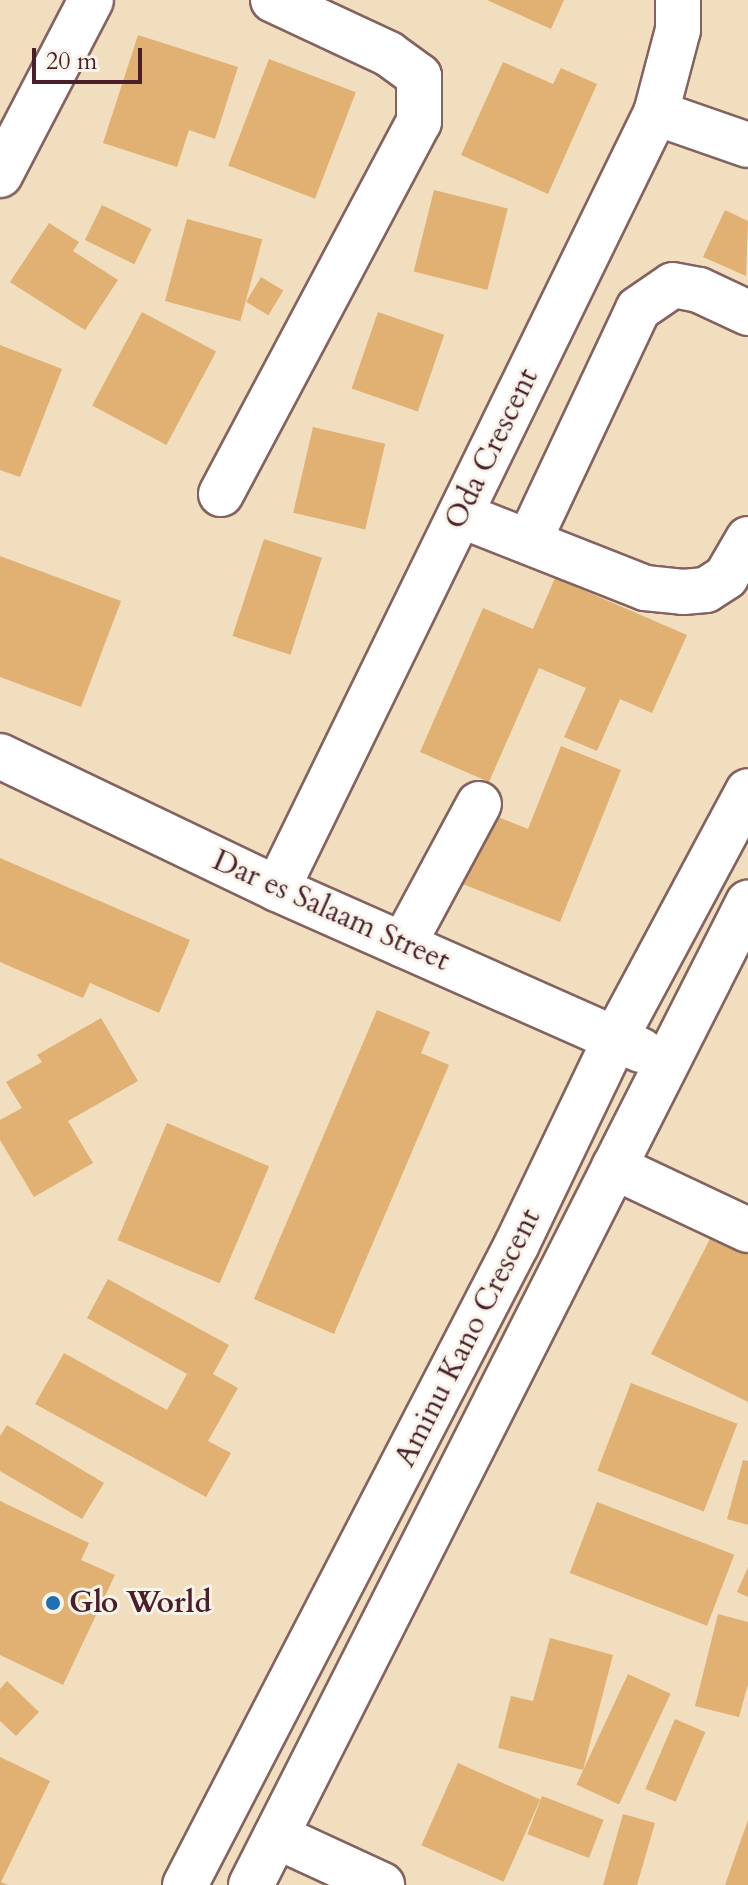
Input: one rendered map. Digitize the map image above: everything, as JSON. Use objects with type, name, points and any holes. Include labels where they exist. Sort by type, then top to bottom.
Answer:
[{"type":"street","points":[[0,175],[91,0]]},
{"type":"street","points":[[221,494],[419,122],[419,76],[389,54],[273,0]]},
{"type":"street","name":"Oda Crescent","points":[[277,889],[656,113],[678,30],[678,0]]},
{"type":"street","points":[[656,113],[748,145]]},
{"type":"street","points":[[529,541],[638,309],[673,285],[699,290],[748,313]]},
{"type":"street","points":[[460,515],[645,588],[683,592],[706,590],[726,577],[748,539]]},
{"type":"street","name":"Dar es Salaam Street","points":[[0,756],[277,889],[665,1061]]},
{"type":"street","name":"Aminu Kano Crescent","points":[[185,1885],[510,1258],[615,1039],[748,791]]},
{"type":"street","points":[[403,945],[479,804]]},
{"type":"street","name":"Aminu Kano Crescent","points":[[251,1885],[665,1061],[748,903]]},
{"type":"street","points":[[614,1167],[748,1230]]},
{"type":"street","points":[[276,1836],[382,1885]]},
{"type":"building","points":[[487,0],[564,0],[551,29]]},
{"type":"building","points":[[138,35],[238,67],[215,139],[189,130],[177,167],[103,143]]},
{"type":"building","points":[[269,59],[356,92],[315,199],[228,165]]},
{"type":"building","points":[[503,62],[553,84],[561,68],[597,84],[548,194],[461,155]]},
{"type":"building","points":[[434,190],[508,208],[487,290],[414,272]]},
{"type":"building","points":[[102,205],[151,229],[134,264],[85,240]]},
{"type":"building","points":[[725,210],[748,221],[746,276],[703,257]]},
{"type":"building","points":[[187,219],[262,239],[240,321],[165,301]]},
{"type":"building","points":[[49,223],[79,242],[73,251],[118,280],[85,330],[10,282]]},
{"type":"building","points":[[261,277],[283,290],[268,315],[246,302]]},
{"type":"building","points":[[142,312],[216,351],[166,445],[92,406]]},
{"type":"building","points":[[378,312],[444,335],[418,411],[352,389]]},
{"type":"building","points":[[0,345],[62,369],[20,477],[0,470]]},
{"type":"building","points":[[313,427],[385,444],[365,529],[293,513]]},
{"type":"building","points":[[264,539],[322,558],[290,655],[232,636]]},
{"type":"building","points":[[0,556],[121,601],[81,707],[0,677]]},
{"type":"building","points":[[555,578],[687,635],[652,713],[620,699],[597,751],[564,737],[586,688],[539,668],[489,782],[420,752],[483,608],[533,629]]},
{"type":"building","points":[[561,746],[621,770],[560,922],[460,883],[488,813],[528,829]]},
{"type":"building","points":[[0,858],[190,940],[159,1013],[90,983],[83,998],[0,962]]},
{"type":"building","points":[[377,1010],[430,1032],[421,1053],[449,1065],[334,1334],[254,1299]]},
{"type":"building","points":[[101,1018],[138,1081],[68,1121],[93,1163],[34,1197],[0,1140],[0,1120],[22,1108],[6,1082],[42,1062],[37,1055]]},
{"type":"building","points":[[167,1123],[269,1166],[220,1283],[117,1240]]},
{"type":"building","points":[[716,1227],[748,1243],[748,1402],[651,1354]]},
{"type":"building","points":[[108,1279],[229,1345],[213,1374],[238,1388],[208,1441],[231,1453],[206,1497],[35,1404],[64,1353],[167,1410],[187,1374],[87,1318]]},
{"type":"building","points":[[631,1383],[737,1424],[704,1512],[597,1471]]},
{"type":"building","points":[[7,1425],[104,1483],[82,1519],[0,1471],[0,1436]]},
{"type":"building","points":[[743,1460],[748,1461],[748,1525],[727,1519]]},
{"type":"building","points":[[0,1501],[89,1543],[81,1560],[115,1575],[63,1685],[0,1655]]},
{"type":"building","points":[[597,1502],[734,1555],[707,1626],[570,1573]]},
{"type":"building","points":[[748,1567],[748,1597],[737,1592]]},
{"type":"building","points":[[718,1614],[748,1622],[748,1684],[739,1717],[695,1706]]},
{"type":"building","points":[[550,1638],[613,1655],[583,1770],[498,1748],[511,1696],[533,1701]]},
{"type":"building","points":[[628,1674],[671,1694],[619,1804],[576,1785]]},
{"type":"building","points":[[7,1681],[39,1712],[16,1736],[0,1721],[0,1689]]},
{"type":"building","points":[[675,1719],[705,1732],[676,1802],[645,1789]]},
{"type":"building","points":[[0,1757],[50,1781],[1,1882],[8,1885],[0,1885]]},
{"type":"building","points":[[458,1763],[540,1800],[504,1882],[421,1845]]},
{"type":"building","points":[[542,1796],[604,1820],[589,1858],[527,1834]]},
{"type":"building","points":[[623,1814],[655,1823],[637,1885],[603,1885]]},
{"type":"building","points":[[748,1820],[748,1885],[725,1885]]},
{"type":"place","name":"Glo World","points":[[53,1603]]}]
